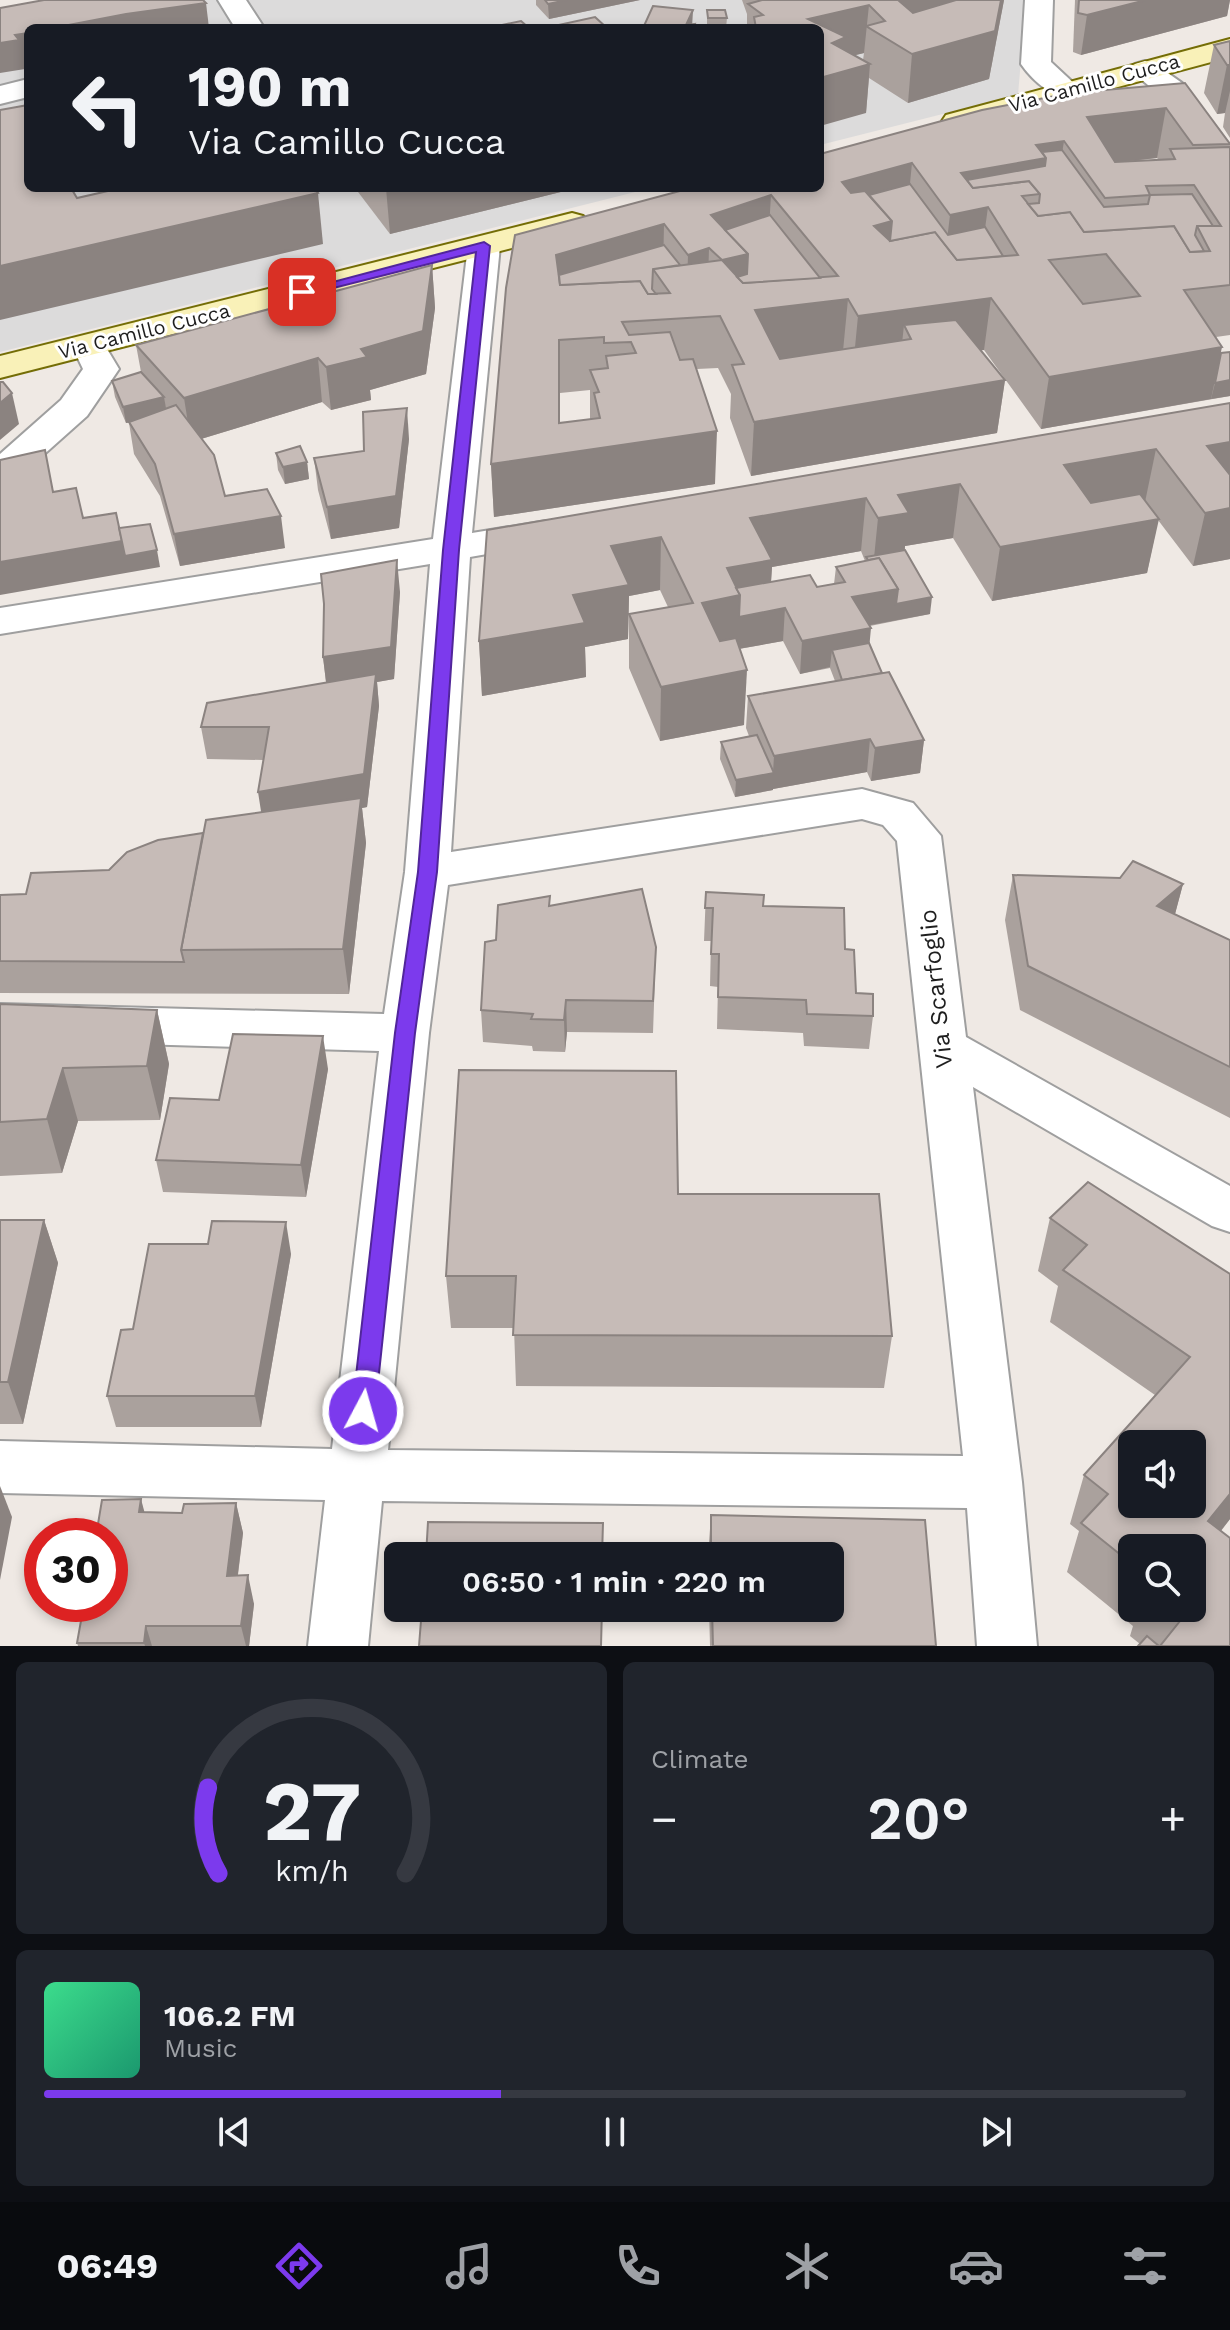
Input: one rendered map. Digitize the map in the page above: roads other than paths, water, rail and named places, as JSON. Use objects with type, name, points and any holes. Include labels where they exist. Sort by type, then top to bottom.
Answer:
[{"type":"street","points":[[232,0],[248,24]]},
{"type":"street","points":[[1039,0],[1036,64],[1065,89]]},
{"type":"street","name":"Via Camillo Cucca","points":[[933,128],[1065,89],[1230,48]]},
{"type":"street","points":[[1145,70],[1171,89],[1230,170]]},
{"type":"street","points":[[0,95],[24,89]]},
{"type":"street","name":"Via Camillo Cucca","points":[[0,367],[598,216]]},
{"type":"street","points":[[338,1646],[405,1033],[427,872],[451,550],[484,246]]},
{"type":"street","points":[[0,474],[74,408],[101,369],[89,346]]},
{"type":"street","points":[[0,621],[576,528]]},
{"type":"street","name":"Via Scarfoglio","points":[[427,872],[862,804],[898,814],[919,836],[994,1482],[1007,1646]]},
{"type":"street","points":[[0,1022],[405,1033]]},
{"type":"street","points":[[942,1046],[1230,1211]]},
{"type":"street","points":[[0,1467],[356,1475],[994,1482]]}]
